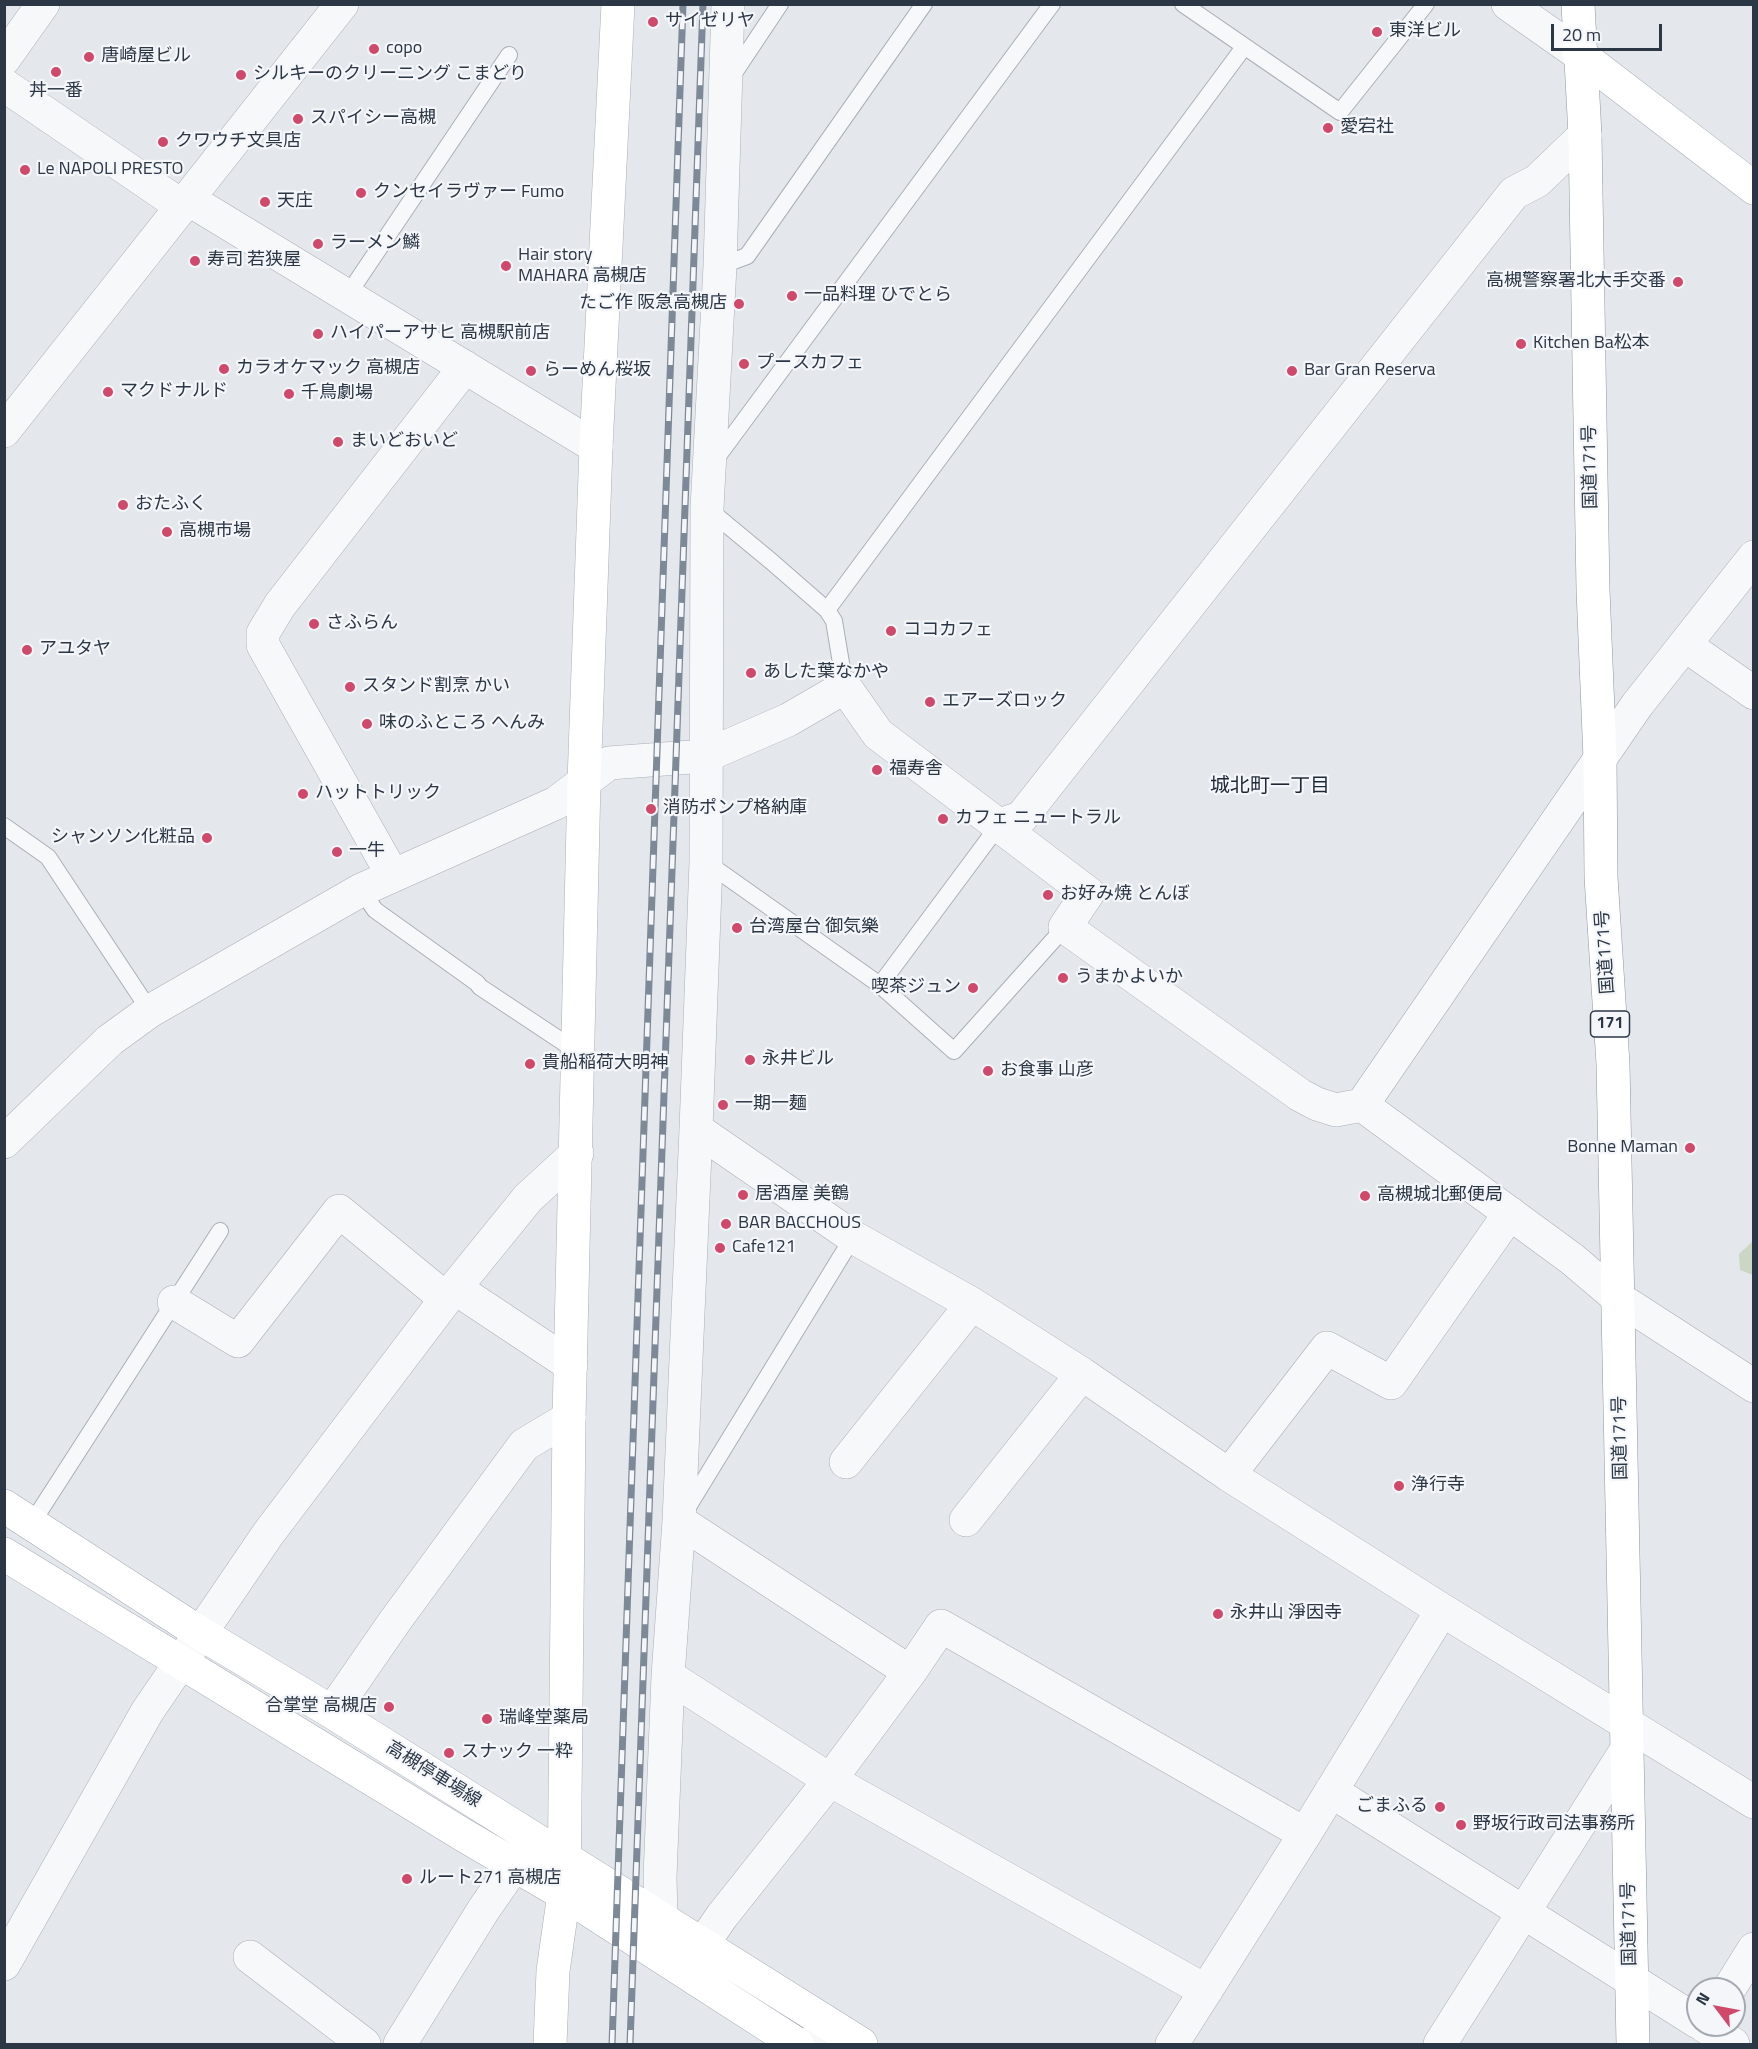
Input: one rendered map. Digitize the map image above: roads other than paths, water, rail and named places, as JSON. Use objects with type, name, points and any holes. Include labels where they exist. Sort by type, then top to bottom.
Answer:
[{"type":"main road","points":[[550,2044],[554,1971],[564,1894],[569,1418],[584,782],[596,447],[618,4]]},
{"type":"main road","name":"国道171号","points":[[1578,4],[1585,135],[1592,578],[1600,759],[1601,877],[1613,1064],[1633,2044]]},
{"type":"main road","points":[[1579,54],[1754,188]]},
{"type":"main road","name":"高槻停車場線","points":[[4,1506],[200,1634],[332,1712],[661,1918],[702,1945],[819,2034],[861,2044]]},
{"type":"main road","name":"高槻停車場線","points":[[4,1554],[514,1866],[564,1894],[797,2044]]},
{"type":"street","points":[[4,60],[43,4]]},
{"type":"street","points":[[4,431],[342,4]]},
{"type":"street","points":[[661,1918],[660,1877],[668,1676],[679,1521],[706,862],[707,508],[720,266],[728,4]]},
{"type":"street","points":[[1508,4],[1579,54]]},
{"type":"street","points":[[4,85],[185,203],[347,296],[596,447]]},
{"type":"street","points":[[999,825],[1021,818],[1514,193],[1537,181],[1585,135]]},
{"type":"street","points":[[392,874],[262,645],[263,633],[280,605],[465,367]]},
{"type":"street","points":[[4,1142],[110,1040],[150,1011],[361,890],[392,874],[556,803],[609,763],[705,756],[788,720],[845,687],[878,734],[1088,893],[1065,927],[1300,1095],[1336,1110],[1362,1105],[1637,705],[1754,557]]},
{"type":"street","points":[[1685,645],[1754,693]]},
{"type":"street","points":[[1362,1105],[1572,1259],[1618,1298],[1754,1386]]},
{"type":"street","points":[[696,1129],[853,1237],[972,1304],[1082,1374],[1229,1475],[1442,1610],[1627,1737],[1754,1802]]},
{"type":"street","points":[[4,1964],[147,1712],[268,1534],[450,1293],[528,1198],[576,1153]]},
{"type":"street","points":[[174,1302],[238,1341],[339,1211],[450,1293],[570,1365]]},
{"type":"street","points":[[1229,1475],[1327,1348],[1391,1383],[1510,1213]]},
{"type":"street","points":[[846,1462],[972,1304]]},
{"type":"street","points":[[966,1520],[1082,1374]]},
{"type":"street","points":[[332,1712],[395,1621],[524,1445],[569,1418]]},
{"type":"street","points":[[679,1521],[910,1672]]},
{"type":"street","points":[[1172,2044],[1305,1834],[1442,1610]]},
{"type":"street","points":[[702,1945],[722,1916],[830,1780],[941,1626],[1305,1834]]},
{"type":"street","points":[[668,1676],[830,1780],[1206,1991]]},
{"type":"street","points":[[1440,2044],[1524,1912],[1627,1737]]},
{"type":"street","points":[[1331,1791],[1686,2014]]},
{"type":"street","points":[[400,2044],[484,1909],[514,1866],[565,1858]]},
{"type":"street","points":[[1736,1977],[1754,1949]]},
{"type":"street","points":[[250,1957],[364,2044]]},
{"type":"lane","points":[[725,88],[780,4]]},
{"type":"lane","points":[[720,266],[747,256],[924,4]]},
{"type":"lane","points":[[709,468],[1052,4]]},
{"type":"lane","points":[[1183,4],[1340,112],[1426,4]]},
{"type":"lane","points":[[826,610],[1244,47]]},
{"type":"lane","points":[[347,296],[509,55]]},
{"type":"lane","points":[[707,508],[826,610],[834,621],[845,687]]},
{"type":"lane","points":[[880,985],[999,825]]},
{"type":"lane","points":[[4,826],[48,857],[150,1011]]},
{"type":"lane","points":[[706,862],[880,985],[954,1050],[1065,927]]},
{"type":"lane","points":[[361,890],[375,910],[480,987],[578,1052]]},
{"type":"lane","points":[[32,1523],[220,1231]]},
{"type":"lane","points":[[679,1521],[853,1237]]},
{"type":"railway","points":[[612,2044],[683,4]]},
{"type":"railway","points":[[630,2044],[703,4]]},
{"type":"place","name":"サイゼリヤ","points":[[653,22]]},
{"type":"place","name":"東洋ビル","points":[[1377,32]]},
{"type":"place","name":"copo","points":[[374,49]]},
{"type":"place","name":"唐崎屋ビル","points":[[89,57]]},
{"type":"place","name":"丼一番","points":[[56,72]]},
{"type":"place","name":"シルキーのクリーニング こまどり","points":[[241,75]]},
{"type":"place","name":"スパイシー高槻","points":[[298,119]]},
{"type":"place","name":"愛宕社","points":[[1328,128]]},
{"type":"place","name":"クワウチ文具店","points":[[163,142]]},
{"type":"place","name":"Le NAPOLI PRESTO","points":[[25,170]]},
{"type":"place","name":"クンセイラヴァー Fumo","points":[[361,193]]},
{"type":"place","name":"天庄","points":[[265,202]]},
{"type":"place","name":"ラーメン鱗","points":[[318,244]]},
{"type":"place","name":"寿司 若狭屋","points":[[195,261]]},
{"type":"place","name":"Hair story MAHARA 高槻店","points":[[506,266]]},
{"type":"place","name":"高槻警察署北大手交番","points":[[1678,282]]},
{"type":"place","name":"一品料理 ひでとら","points":[[792,296]]},
{"type":"place","name":"たご作 阪急高槻店","points":[[739,304]]},
{"type":"place","name":"ハイパーアサヒ 高槻駅前店","points":[[318,334]]},
{"type":"place","name":"Kitchen Ba松本","points":[[1521,344]]},
{"type":"place","name":"プースカフェ","points":[[744,364]]},
{"type":"place","name":"カラオケマック 高槻店","points":[[224,369]]},
{"type":"place","name":"らーめん桜坂","points":[[531,371]]},
{"type":"place","name":"Bar Gran Reserva","points":[[1292,371]]},
{"type":"place","name":"マクドナルド","points":[[108,392]]},
{"type":"place","name":"千鳥劇場","points":[[289,394]]},
{"type":"place","name":"まいどおいど","points":[[338,442]]},
{"type":"place","name":"おたふく","points":[[123,505]]},
{"type":"place","name":"高槻市場","points":[[167,532]]},
{"type":"place","name":"さふらん","points":[[314,624]]},
{"type":"place","name":"ココカフェ","points":[[891,631]]},
{"type":"place","name":"アユタヤ","points":[[27,650]]},
{"type":"place","name":"あした葉なかや","points":[[751,673]]},
{"type":"place","name":"スタンド割烹 かい","points":[[350,687]]},
{"type":"place","name":"エアーズロック","points":[[930,702]]},
{"type":"place","name":"味のふところ へんみ","points":[[367,724]]},
{"type":"place","name":"福寿舎","points":[[877,770]]},
{"type":"place","name":"ハットトリック","points":[[303,794]]},
{"type":"place","name":"消防ポンプ格納庫","points":[[651,809]]},
{"type":"place","name":"カフェ ニュートラル","points":[[943,819]]},
{"type":"place","name":"シャンソン化粧品","points":[[207,838]]},
{"type":"place","name":"一牛","points":[[337,852]]},
{"type":"place","name":"お好み焼 とんぼ","points":[[1048,895]]},
{"type":"place","name":"台湾屋台 御気樂","points":[[737,928]]},
{"type":"place","name":"うまかよいか","points":[[1063,978]]},
{"type":"place","name":"喫茶ジュン","points":[[973,988]]},
{"type":"place","name":"永井ビル","points":[[750,1060]]},
{"type":"place","name":"貴船稲荷大明神","points":[[530,1064]]},
{"type":"place","name":"お食事 山彦","points":[[988,1071]]},
{"type":"place","name":"一期一麺","points":[[723,1105]]},
{"type":"place","name":"Bonne Maman","points":[[1690,1148]]},
{"type":"place","name":"居酒屋 美鶴","points":[[743,1195]]},
{"type":"place","name":"高槻城北郵便局","points":[[1365,1196]]},
{"type":"place","name":"BAR BACCHOUS","points":[[726,1224]]},
{"type":"place","name":"Cafe121","points":[[720,1248]]},
{"type":"place","name":"浄行寺","points":[[1399,1486]]},
{"type":"place","name":"永井山 淨因寺","points":[[1218,1614]]},
{"type":"place","name":"合掌堂 高槻店","points":[[389,1707]]},
{"type":"place","name":"瑞峰堂薬局","points":[[487,1719]]},
{"type":"place","name":"スナック 一粋","points":[[449,1753]]},
{"type":"place","name":"ごまふる","points":[[1440,1807]]},
{"type":"place","name":"野坂行政司法事務所","points":[[1461,1825]]},
{"type":"place","name":"ルート271 高槻店","points":[[407,1879]]},
{"type":"district","name":"城北町一丁目","points":[[1270,787]]}]
